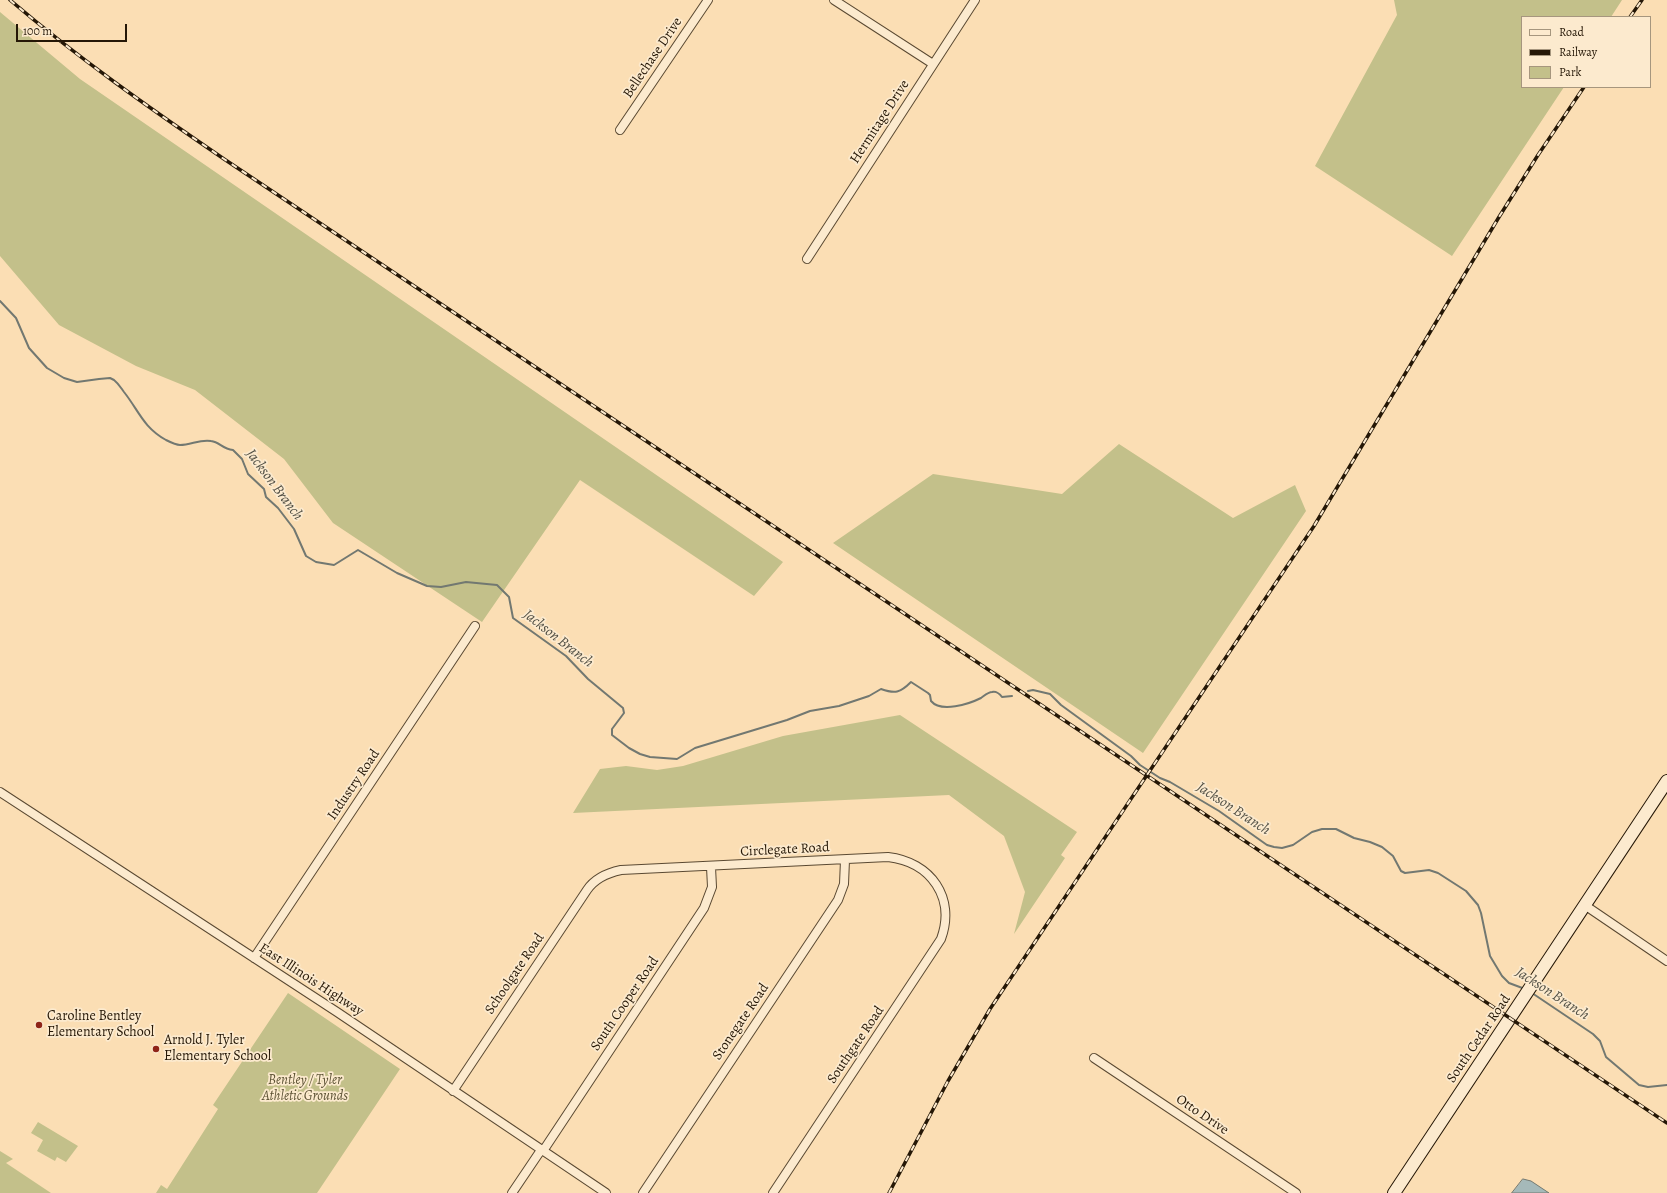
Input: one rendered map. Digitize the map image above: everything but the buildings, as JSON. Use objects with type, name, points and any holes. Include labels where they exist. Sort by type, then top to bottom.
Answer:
[{"type":"main road","name":"South Cedar Road","points":[[1394,1193],[1586,906],[1667,781]]},
{"type":"street","name":"Bellechase Drive","points":[[620,130],[708,0]]},
{"type":"street","points":[[834,0],[933,64]]},
{"type":"street","name":"Hermitage Drive","points":[[807,259],[976,0]]},
{"type":"street","name":"Industry Road","points":[[254,958],[474,626]]},
{"type":"street","name":"East Illinois Highway","points":[[0,792],[254,958],[606,1193]]},
{"type":"street","name":"Circlegate Road","points":[[603,876],[621,870],[711,867],[888,857],[910,862],[922,869],[940,889],[945,906]]},
{"type":"street","name":"Stonegate Road","points":[[644,1193],[840,897],[844,880],[845,860]]},
{"type":"street","name":"South Cooper Road","points":[[512,1193],[704,908],[712,887],[711,867]]},
{"type":"street","name":"Schoolgate Road","points":[[453,1091],[586,890],[603,876]]},
{"type":"street","name":"Southgate Road","points":[[773,1193],[938,945],[945,927],[945,906]]},
{"type":"street","points":[[1586,906],[1667,961]]},
{"type":"street","name":"Otto Drive","points":[[1094,1058],[1135,1087],[1296,1193]]},
{"type":"green space","points":[[1394,0],[1622,0],[1612,16],[1521,16],[1521,88],[1563,88],[1452,256],[1315,166],[1397,15]]},
{"type":"green space","points":[[0,12],[80,79],[783,562],[754,596],[580,480],[482,622],[333,523],[284,459],[195,390],[136,366],[59,325],[0,256]]},
{"type":"green space","points":[[1119,444],[1233,518],[1295,485],[1306,511],[1143,753],[833,543],[933,474],[1062,494]]},
{"type":"green space","points":[[900,715],[1077,832],[1061,855],[1065,858],[1014,934],[1025,892],[1004,836],[949,795],[573,813],[600,769],[626,766],[657,770],[683,766],[783,736]]},
{"type":"green space","name":"Bentley / Tyler Athletic Grounds","points":[[288,993],[400,1069],[317,1193],[156,1193],[161,1185],[167,1189],[218,1109],[213,1105]]},
{"type":"green space","points":[[38,1122],[78,1146],[66,1162],[57,1157],[55,1161],[37,1151],[43,1140],[31,1133]]},
{"type":"green space","points":[[0,1151],[13,1159],[6,1163],[51,1193],[0,1193]]},
{"type":"shaded area","points":[[1523,1179],[1531,1181],[1549,1193],[1512,1193]]},
{"type":"waterway","name":"Jackson Branch","points":[[0,301],[16,318],[29,348],[47,368],[64,378],[77,382],[110,378],[114,380],[152,430],[166,440],[180,445],[211,441],[233,450],[242,459],[248,474],[264,489],[266,497],[278,508],[294,529],[306,556],[316,562],[334,565],[358,550],[397,573],[427,586],[441,587],[466,582],[497,585],[509,597],[513,618],[566,656],[588,679],[623,708],[624,713],[612,729],[612,735],[629,748],[640,754],[650,757],[677,759],[695,748],[787,720],[810,711],[839,706],[869,696],[881,689],[890,692],[897,692],[911,682],[928,693],[931,701],[936,705],[948,707],[963,705],[981,698],[991,692],[996,692],[1002,697],[1012,696]]},
{"type":"waterway","name":"Jackson Branch","points":[[1028,691],[1033,690],[1050,694],[1061,705],[1131,756],[1140,765],[1219,811],[1267,845],[1282,848],[1293,845],[1312,832],[1322,829],[1336,829],[1354,838],[1382,847],[1393,856],[1401,871],[1405,873],[1429,870],[1438,873],[1466,891],[1478,905],[1490,956],[1502,976],[1509,983],[1525,989]]},
{"type":"waterway","name":"Jackson Branch","points":[[1532,993],[1593,1034],[1600,1041],[1606,1057],[1639,1085],[1648,1087],[1667,1085]]},
{"type":"railway","points":[[10,0],[88,63],[224,159],[1667,1123]]},
{"type":"railway","points":[[1631,16],[1642,0]]},
{"type":"railway","points":[[889,1193],[948,1081],[990,1009],[1314,526],[1499,217],[1538,155],[1583,88]]},
{"type":"place","name":"Caroline Bentley Elementary School","points":[[39,1025]]},
{"type":"place","name":"Arnold J. Tyler Elementary School","points":[[156,1049]]}]
